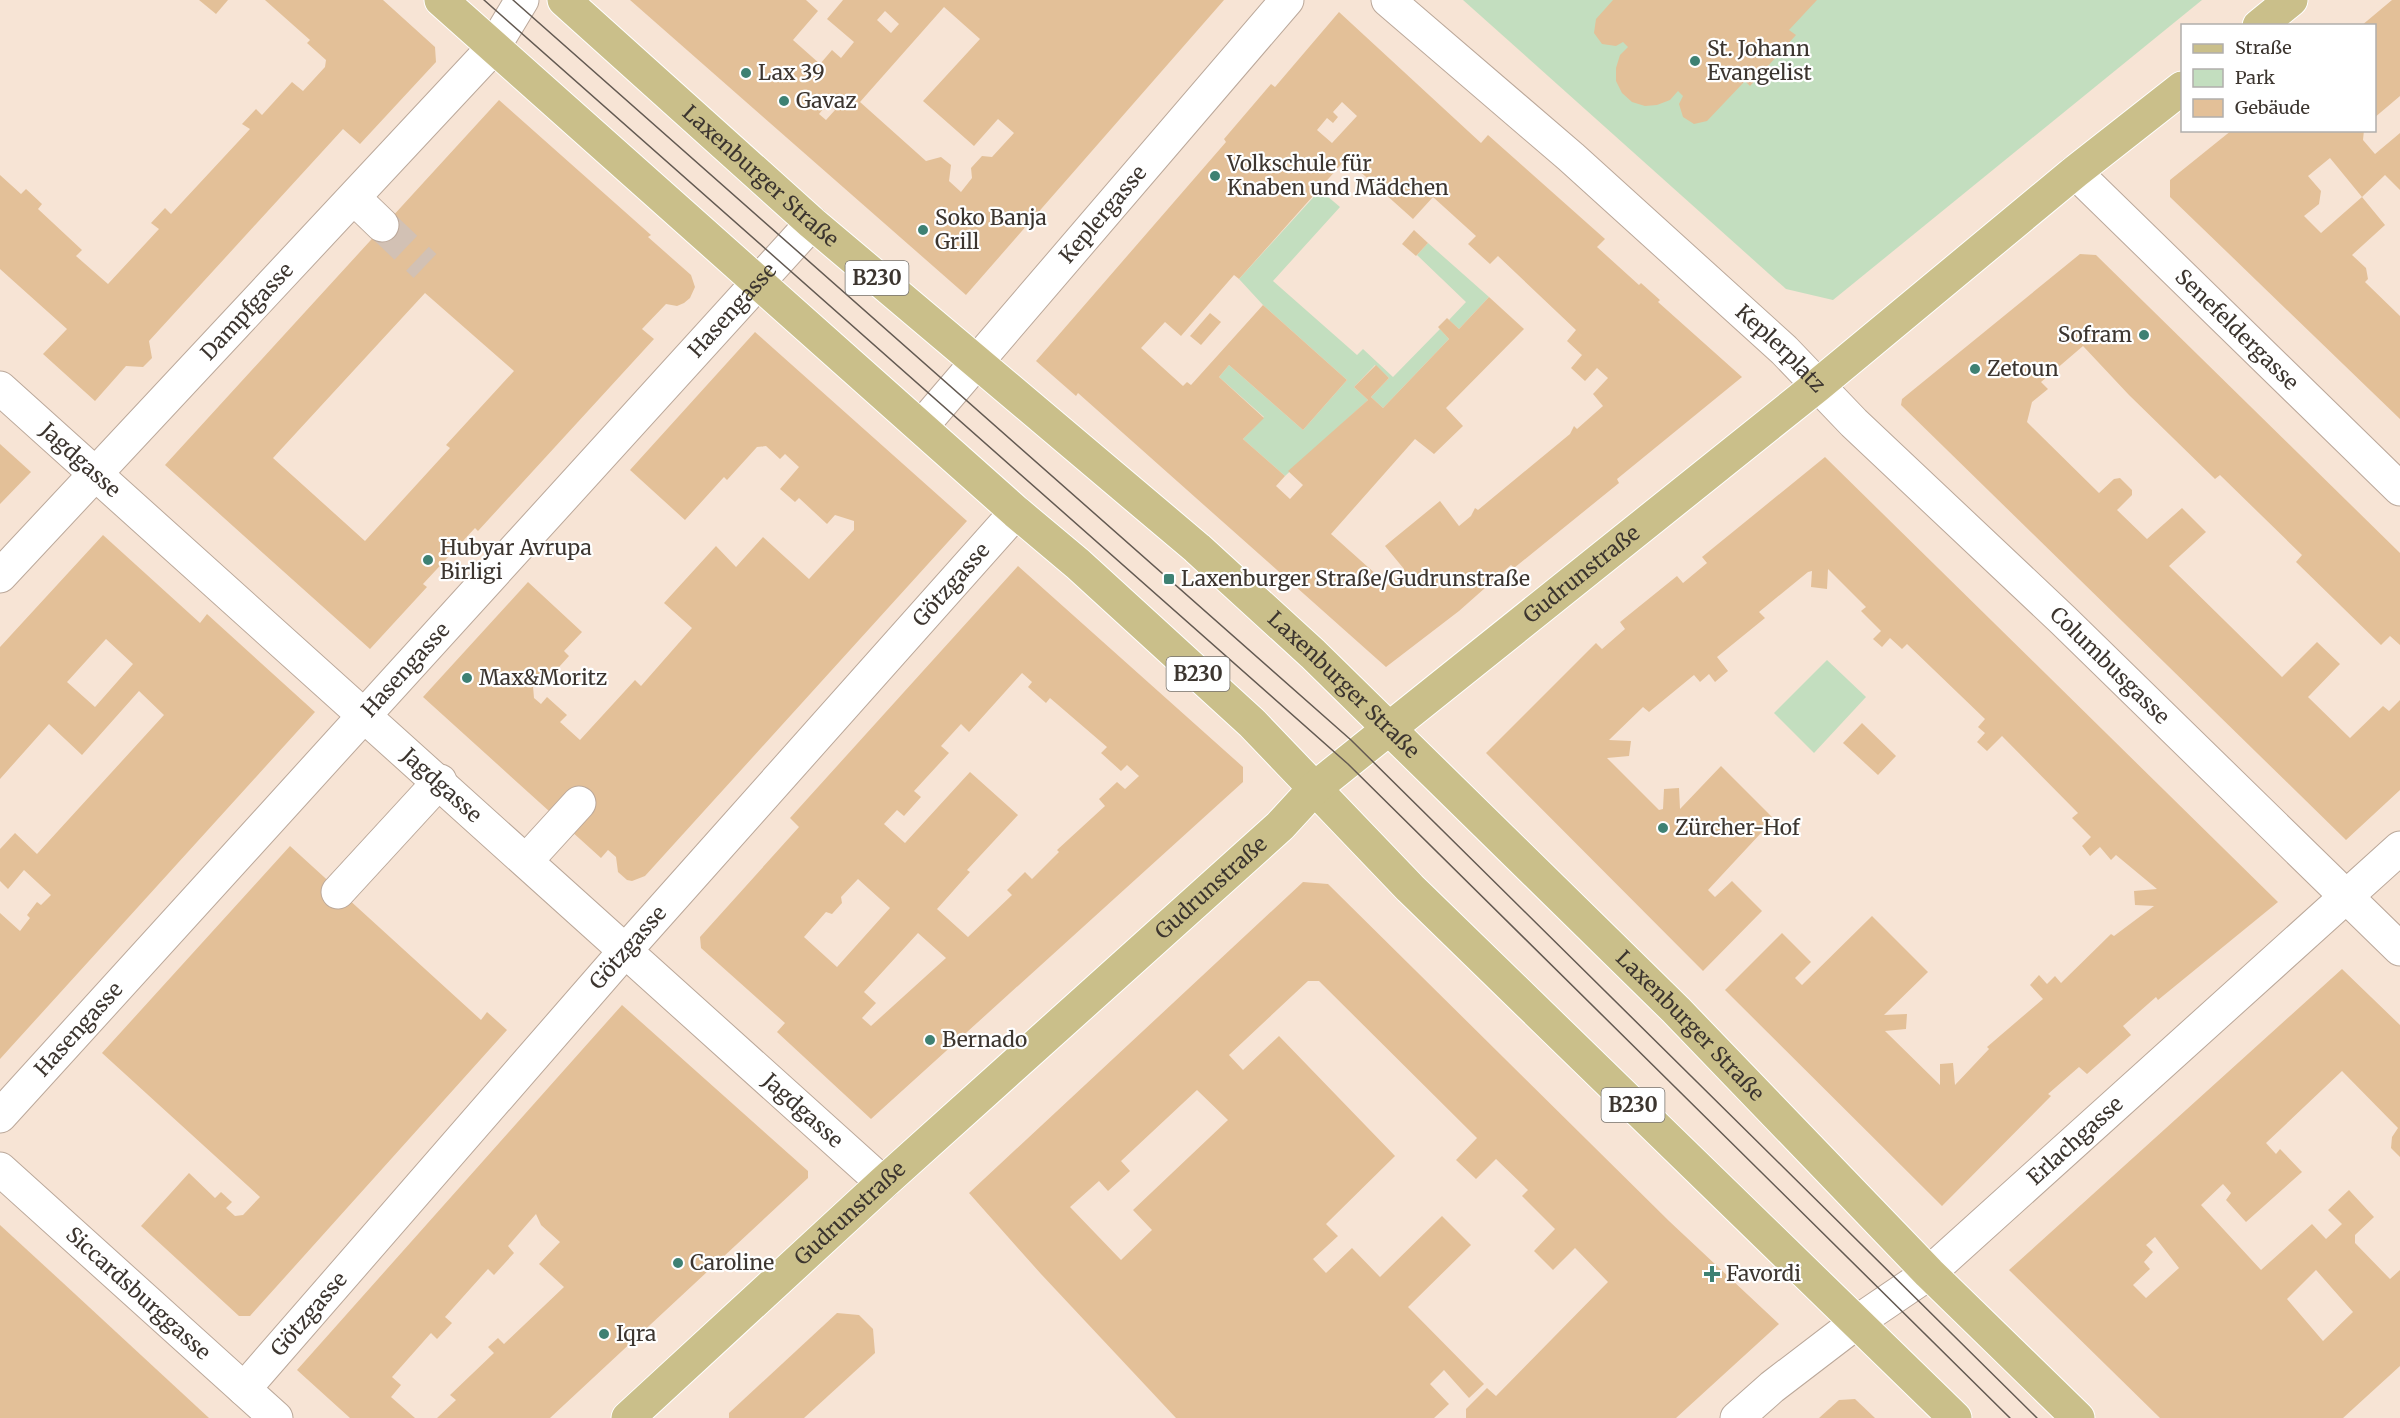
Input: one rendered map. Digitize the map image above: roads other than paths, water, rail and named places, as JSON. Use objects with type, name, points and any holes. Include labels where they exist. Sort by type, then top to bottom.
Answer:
[{"type":"main road","name":"B230","points":[[441,0],[1016,512],[1086,571],[1245,717],[1410,888],[1955,1418]]},
{"type":"main road","name":"Laxenburger Straße","points":[[564,0],[812,223],[1197,548],[1313,654],[1676,1010],[1929,1273],[2078,1418]]},
{"type":"main road","points":[[2261,24],[2291,0]]},
{"type":"main road","name":"Keplerplatz","points":[[1817,386],[2075,172],[2181,89]]},
{"type":"main road","name":"Gudrunstraße","points":[[628,1418],[883,1183],[1263,841],[1315,788],[1348,764],[1387,729],[1817,386]]},
{"type":"street","name":"Dampfgasse","points":[[0,576],[493,48],[522,0]]},
{"type":"street","name":"Keplergasse","points":[[921,427],[1287,0]]},
{"type":"street","name":"Keplerplatz","points":[[1388,0],[1589,173],[1784,350],[1817,386]]},
{"type":"street","name":"Senefeldergasse","points":[[2075,172],[2400,489]]},
{"type":"street","points":[[354,198],[382,225]]},
{"type":"street","name":"Hasengasse","points":[[0,1116],[364,714],[760,283],[812,223]]},
{"type":"street","name":"Columbusgasse","points":[[1817,386],[2400,949]]},
{"type":"street","name":"Jagdgasse","points":[[0,387],[440,781],[624,951],[883,1183]]},
{"type":"street","name":"Götzgasse","points":[[244,1389],[624,951],[1016,512]]},
{"type":"street","points":[[338,892],[440,781]]},
{"type":"street","points":[[526,861],[579,803]]},
{"type":"street","name":"Erlachgasse","points":[[1737,1418],[1772,1387],[1857,1322],[1929,1273],[2400,848]]},
{"type":"street","name":"Siccardsburggasse","points":[[0,1169],[276,1418]]},
{"type":"tunnel","points":[[382,225],[425,266]]},
{"type":"tram line","points":[[484,0],[1348,764],[2010,1418]]},
{"type":"tram line","points":[[513,0],[1351,740],[2037,1418]]},
{"type":"place","name":"St. Johann Evangelist","points":[[1695,61]]},
{"type":"place","name":"Lax 39","points":[[746,73]]},
{"type":"place","name":"Gavaz","points":[[784,101]]},
{"type":"place","name":"Volkschule für Knaben und Mädchen","points":[[1215,176]]},
{"type":"place","name":"Soko Banja Grill","points":[[923,230]]},
{"type":"place","name":"Sofram","points":[[2144,335]]},
{"type":"place","name":"Zetoun","points":[[1975,369]]},
{"type":"place","name":"Hubyar Avrupa Birligi","points":[[428,560]]},
{"type":"place","name":"Laxenburger Straße/Gudrunstraße","points":[[1169,579]]},
{"type":"place","name":"Max&Moritz","points":[[467,678]]},
{"type":"place","name":"Zürcher-Hof","points":[[1663,828]]},
{"type":"place","name":"Bernado","points":[[930,1040]]},
{"type":"place","name":"Caroline","points":[[678,1263]]},
{"type":"place","name":"Favordi","points":[[1712,1274]]},
{"type":"place","name":"Iqra","points":[[604,1334]]}]
